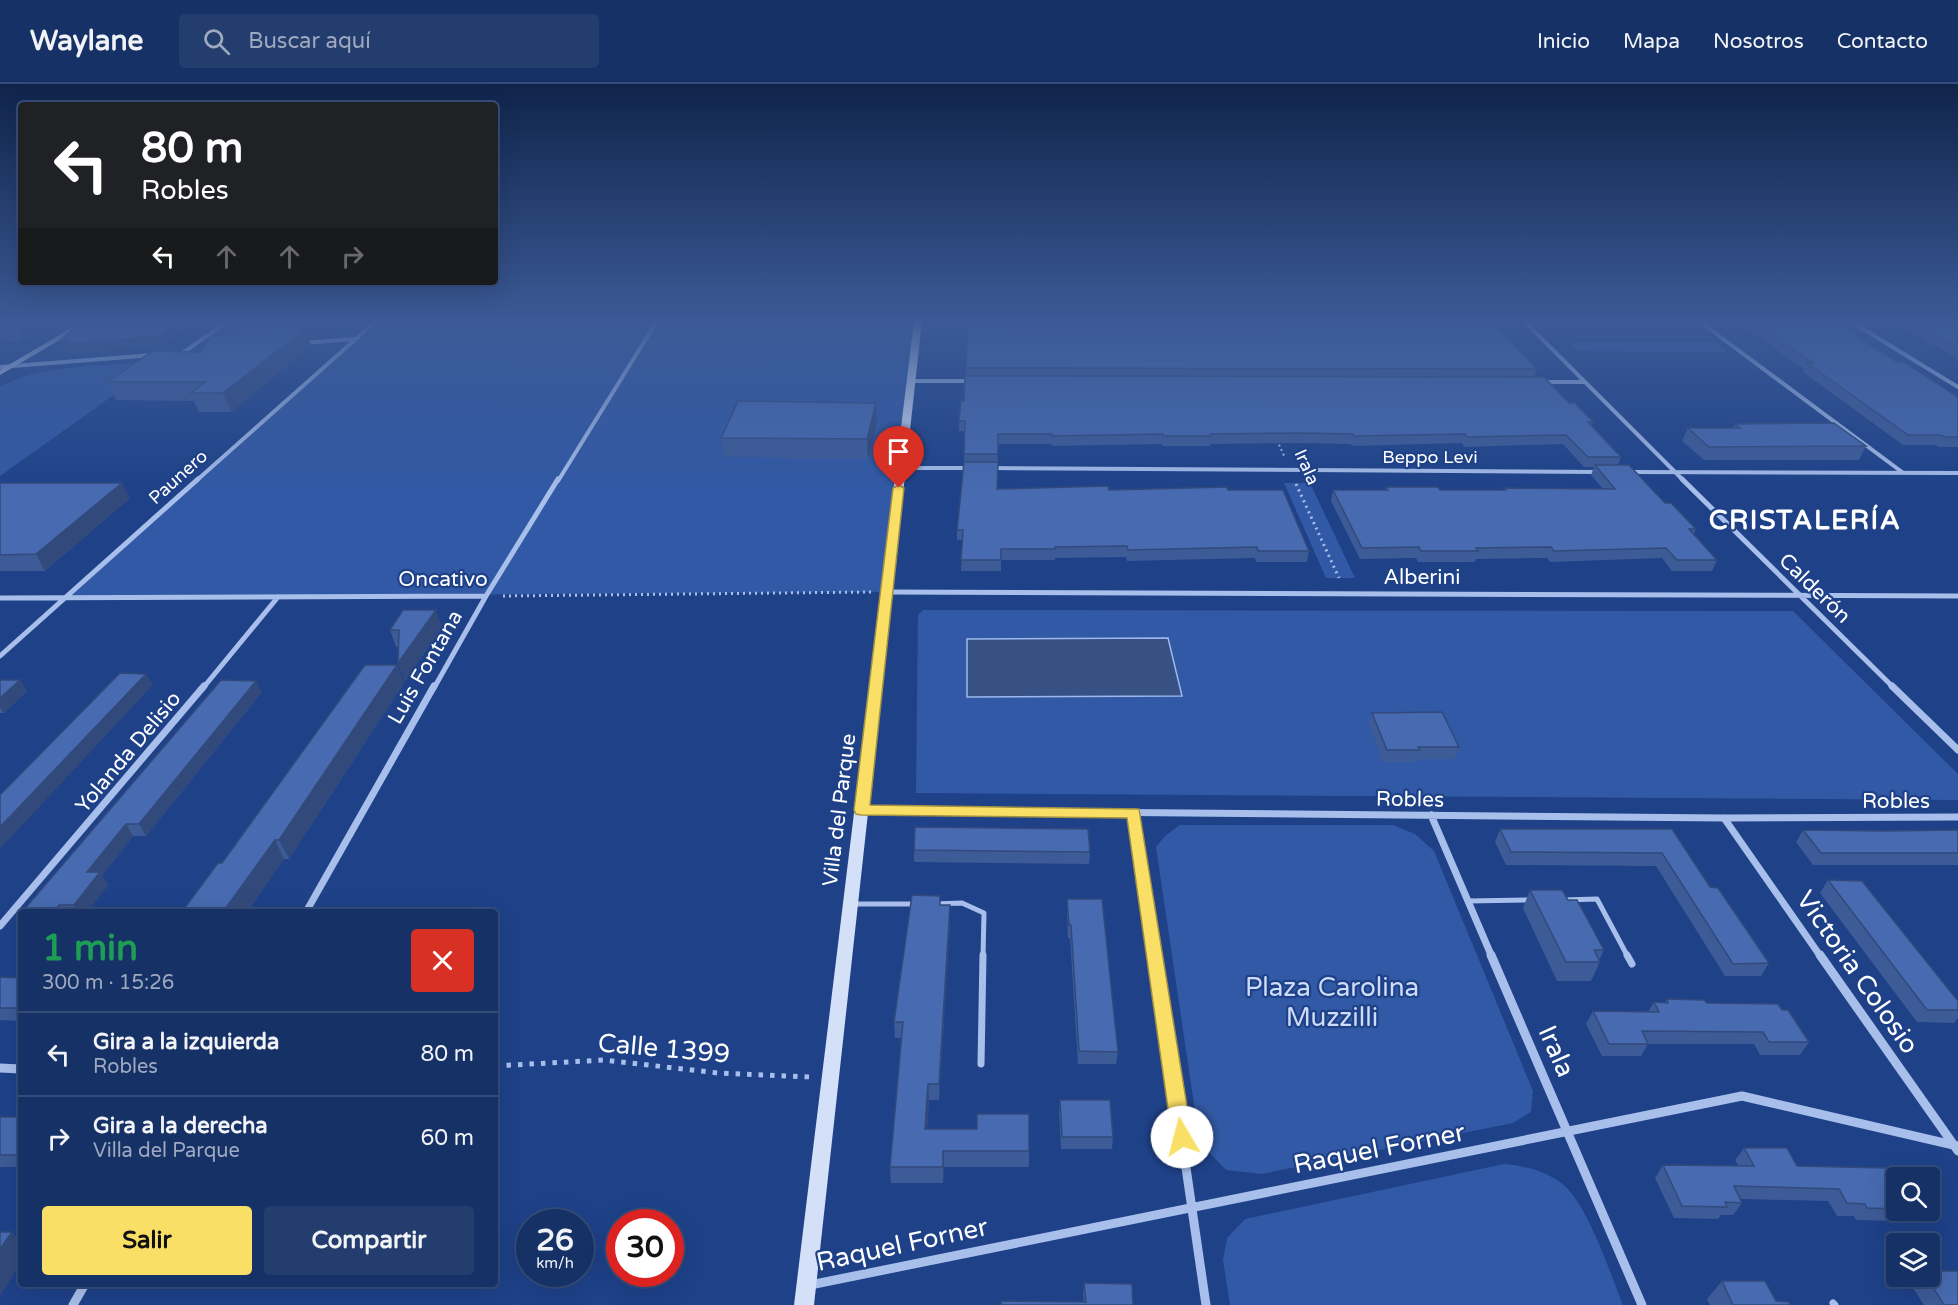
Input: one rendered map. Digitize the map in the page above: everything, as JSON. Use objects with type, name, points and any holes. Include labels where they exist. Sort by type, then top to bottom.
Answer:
[{"type":"street","name":"Paunero","points":[[0,656],[310,378]]},
{"type":"street","name":"Luis Fontana","points":[[308,909],[486,596],[622,378]]},
{"type":"street","name":"Villa del Parque","points":[[804,1305],[911,378]]},
{"type":"street","name":"Calderón","points":[[1581,378],[1798,595],[1958,750]]},
{"type":"street","points":[[1775,378],[1902,473]]},
{"type":"street","points":[[1943,378],[1958,387]]},
{"type":"street","points":[[911,381],[982,381]]},
{"type":"street","points":[[1538,382],[1585,382]]},
{"type":"street","points":[[901,468],[972,468]]},
{"type":"street","name":"Beppo Levi","points":[[984,468],[1605,472]]},
{"type":"street","points":[[1617,472],[1958,473]]},
{"type":"street","name":"Alberini","points":[[886,592],[1958,596]]},
{"type":"street","name":"Oncativo","points":[[0,598],[486,596]]},
{"type":"street","name":"Yolanda Delisio","points":[[0,926],[139,765],[278,597]]},
{"type":"street","name":"Robles","points":[[861,810],[1724,818],[1958,817]]},
{"type":"street","points":[[1134,813],[1206,1305]]},
{"type":"street","name":"Irala","points":[[1431,815],[1642,1305]]},
{"type":"street","name":"Victoria Colosio","points":[[1724,818],[1956,1147]]},
{"type":"street","points":[[0,1068],[18,1069]]},
{"type":"street","name":"Raquel Forner","points":[[806,1285],[1742,1096],[1956,1147]]},
{"type":"street","points":[[73,1305],[83,1287]]},
{"type":"lane","points":[[1550,900],[1596,899],[1632,964]]},
{"type":"lane","points":[[1468,901],[1538,900]]},
{"type":"lane","points":[[929,904],[962,903],[984,913],[981,1065]]},
{"type":"lane","points":[[851,904],[918,904]]},
{"type":"path","name":"Irala","points":[[1273,431],[1346,593]]},
{"type":"path","name":"Oncativo","points":[[486,596],[886,592]]},
{"type":"path","name":"Calle 1399","points":[[498,1066],[604,1060],[718,1073],[830,1078]]},
{"type":"green space","points":[[138,378],[0,476],[0,387],[17,379]]},
{"type":"green space","points":[[312,378],[911,378],[887,592],[66,597]]},
{"type":"green space","points":[[1284,483],[1310,483],[1355,578],[1326,578]]},
{"type":"green space","points":[[923,610],[1793,611],[1958,774],[1958,800],[916,793],[918,615]]},
{"type":"green space","name":"Plaza Carolina Muzzilli","points":[[1180,825],[1393,825],[1415,834],[1434,851],[1533,1091],[1531,1112],[1513,1123],[1262,1174],[1226,1170],[1204,1147],[1195,1111],[1156,847],[1165,836]]},
{"type":"green space","points":[[1504,1164],[1526,1167],[1540,1172],[1554,1178],[1570,1191],[1597,1239],[1623,1305],[1230,1305],[1223,1260],[1227,1238],[1245,1219]]},
{"type":"shaded area","points":[[1168,638],[1182,696],[967,697],[967,639]]},
{"type":"building","points":[[113,378],[242,378],[223,393],[191,393],[205,382],[107,382]]},
{"type":"building","points":[[965,378],[1545,378],[1569,403],[1575,403],[1593,422],[1588,422],[1621,457],[1588,457],[1566,435],[1467,437],[1465,434],[1354,436],[1353,434],[1300,433],[1211,434],[1211,436],[998,434],[998,454],[964,454],[965,421],[959,421],[961,401],[964,401]]},
{"type":"building","points":[[1828,378],[1929,378],[1958,397],[1958,437],[1908,435]]},
{"type":"building","points":[[738,401],[876,403],[867,439],[721,438]]},
{"type":"building","points":[[1834,423],[1866,446],[1709,447],[1688,428],[1740,428],[1735,424]]},
{"type":"building","points":[[964,462],[998,462],[997,489],[1108,486],[1109,490],[1227,487],[1228,490],[1283,490],[1309,551],[1258,551],[1257,547],[1128,550],[1127,546],[1055,547],[1055,549],[1001,549],[1001,560],[961,560],[963,530],[957,530]]},
{"type":"building","points":[[1595,465],[1629,465],[1665,503],[1671,503],[1696,529],[1689,529],[1717,560],[1677,560],[1666,548],[1554,551],[1551,547],[1421,551],[1419,547],[1362,548],[1333,490],[1388,490],[1386,487],[1438,487],[1440,490],[1615,489]]},
{"type":"building","points":[[0,483],[122,483],[36,554],[0,555]]},
{"type":"building","points":[[403,610],[436,610],[398,663],[399,630],[390,630]]},
{"type":"building","points":[[365,665],[397,665],[279,840],[275,840],[225,909],[184,909],[218,863],[222,863]]},
{"type":"building","points":[[120,673],[146,674],[0,827],[0,795]]},
{"type":"building","points":[[0,680],[20,680],[0,698]]},
{"type":"building","points":[[221,680],[256,681],[139,824],[126,824],[87,872],[100,872],[74,905],[59,905],[56,909],[25,909]]},
{"type":"building","points":[[1442,712],[1459,747],[1387,750],[1372,713]]},
{"type":"building","points":[[915,827],[1088,829],[1090,852],[914,850]]},
{"type":"building","points":[[1500,829],[1672,829],[1710,887],[1718,888],[1769,963],[1733,964],[1662,853],[1511,852]]},
{"type":"building","points":[[1803,830],[1958,830],[1958,853],[1821,853]]},
{"type":"building","points":[[1828,880],[1862,881],[1958,1001],[1958,1010],[1927,1010]]},
{"type":"building","points":[[1530,890],[1562,890],[1568,900],[1577,900],[1604,950],[1594,950],[1600,962],[1566,962]]},
{"type":"building","points":[[912,895],[940,896],[940,905],[950,905],[939,1084],[928,1084],[925,1129],[977,1129],[977,1114],[1029,1114],[1029,1151],[943,1151],[943,1167],[890,1167],[903,1022],[894,1022]]},
{"type":"building","points":[[1067,899],[1102,899],[1118,1052],[1079,1051],[1071,925],[1069,925]]},
{"type":"building","points":[[0,977],[18,978],[18,1008],[0,1008]]},
{"type":"building","points":[[1667,999],[1704,1000],[1707,1003],[1778,1004],[1782,1010],[1788,1010],[1809,1042],[1769,1042],[1763,1032],[1642,1031],[1648,1044],[1609,1044],[1593,1011],[1659,1012],[1654,1002],[1668,1003]]},
{"type":"building","points":[[1060,1100],[1110,1100],[1113,1137],[1062,1137]]},
{"type":"building","points":[[0,1117],[18,1117],[18,1155],[0,1155]]},
{"type":"building","points":[[1744,1148],[1787,1148],[1797,1166],[1886,1168],[1886,1209],[1867,1208],[1865,1204],[1847,1203],[1839,1189],[1734,1186],[1742,1203],[1725,1202],[1727,1207],[1682,1206],[1663,1165],[1754,1166]]},
{"type":"building","points":[[0,1232],[12,1232],[0,1249]]},
{"type":"building","points":[[1940,1271],[1958,1271],[1958,1305],[1944,1305],[1933,1287],[1940,1287]]},
{"type":"building","points":[[1722,1281],[1765,1281],[1776,1301],[1789,1302],[1790,1305],[1733,1305]]},
{"type":"building","points":[[1084,1283],[1132,1284],[1133,1305],[1001,1305],[1001,1301],[1086,1302]]},
{"type":"district","name":"CRISTALERÍA","points":[[1805,520]]},
{"type":"route","points":[[899,488],[861,810],[1134,813],[1182,1137]]}]
